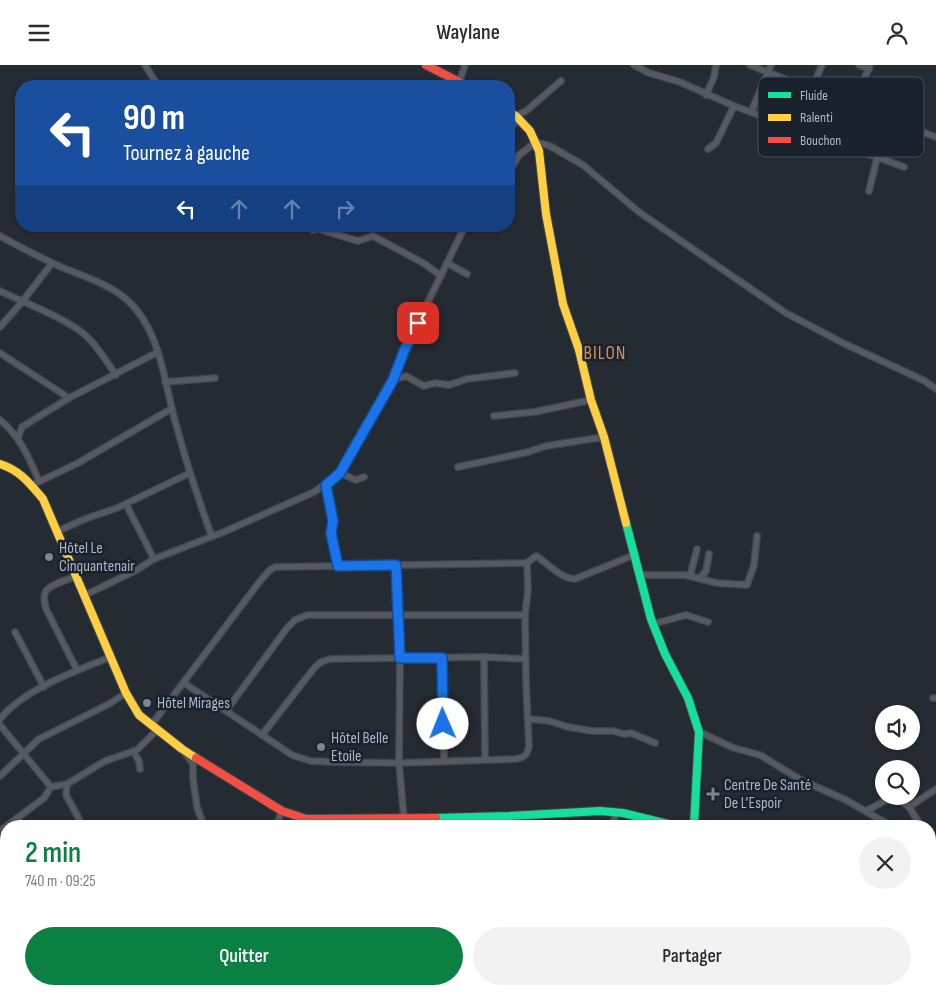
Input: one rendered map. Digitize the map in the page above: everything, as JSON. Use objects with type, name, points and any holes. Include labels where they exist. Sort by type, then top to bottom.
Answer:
[{"type":"street","points":[[145,65],[154,80]]},
{"type":"street","points":[[426,65],[452,80]]},
{"type":"street","points":[[460,80],[464,65]]},
{"type":"street","points":[[634,65],[649,73],[680,82],[706,95],[758,115]]},
{"type":"street","points":[[706,95],[714,77],[716,65]]},
{"type":"street","points":[[750,65],[780,77]]},
{"type":"street","points":[[766,77],[771,65]]},
{"type":"street","points":[[817,77],[822,65]]},
{"type":"street","points":[[859,65],[870,67]]},
{"type":"street","points":[[515,122],[561,81]]},
{"type":"street","points":[[750,112],[758,94]]},
{"type":"street","points":[[708,149],[716,143],[734,106]]},
{"type":"street","points":[[515,116],[530,131],[536,142],[546,214],[563,304],[579,350],[591,401],[604,437],[653,624],[665,654],[688,698],[698,732],[694,820]]},
{"type":"street","points":[[924,133],[936,137]]},
{"type":"street","points":[[515,162],[519,155],[536,142]]},
{"type":"street","points":[[536,142],[550,146],[583,165],[639,213],[786,313],[843,343],[925,381],[936,389]]},
{"type":"street","points":[[869,191],[877,158],[904,167]]},
{"type":"street","points":[[328,232],[358,241],[374,236],[425,264],[441,276]]},
{"type":"street","points":[[86,595],[133,572],[154,559],[212,537],[307,495],[326,485],[340,473],[393,380],[404,351],[462,232]]},
{"type":"street","points":[[0,237],[52,263],[115,290],[127,300],[151,333],[158,352],[171,409],[190,473],[212,537]]},
{"type":"street","points":[[0,327],[52,263]]},
{"type":"street","points":[[447,263],[467,273]]},
{"type":"street","points":[[0,291],[67,323],[84,334],[97,347],[116,375]]},
{"type":"street","points":[[10,429],[22,427],[69,398],[158,352]]},
{"type":"street","points":[[0,353],[69,398]]},
{"type":"street","points":[[393,380],[406,376],[424,386],[435,383],[449,385],[467,379],[515,373]]},
{"type":"street","points":[[165,381],[215,378]]},
{"type":"street","points":[[494,416],[591,401]]},
{"type":"street","points":[[35,483],[78,463],[171,409]]},
{"type":"street","points":[[0,420],[18,438],[35,483],[86,595],[126,693],[139,715],[182,749],[282,811],[301,820]]},
{"type":"street","points":[[18,438],[22,427]]},
{"type":"street","points":[[458,467],[528,452],[546,446],[604,437]]},
{"type":"street","points":[[0,464],[14,469],[35,483]]},
{"type":"street","points":[[58,531],[126,504],[190,473]]},
{"type":"street","points":[[340,473],[356,480],[364,477]]},
{"type":"street","points":[[326,485],[333,521],[331,533],[338,566]]},
{"type":"street","points":[[126,504],[154,559]]},
{"type":"street","points":[[640,575],[690,576],[717,583],[747,585],[754,565],[757,536]]},
{"type":"street","points":[[690,576],[697,549]]},
{"type":"street","points":[[700,578],[706,571],[709,554]]},
{"type":"street","points":[[18,819],[44,798],[51,787],[67,784],[105,761],[137,750],[260,581],[275,567],[527,563],[536,556],[557,572],[575,579],[634,555]]},
{"type":"street","points":[[184,683],[292,755],[310,761],[399,763],[516,759],[525,757],[529,746],[525,659],[525,615],[528,590],[527,563]]},
{"type":"street","points":[[396,565],[400,658],[399,763],[404,818]]},
{"type":"street","points":[[77,576],[48,588],[44,599],[46,609],[77,670]]},
{"type":"street","points":[[226,711],[288,628],[300,617],[525,615]]},
{"type":"street","points":[[653,624],[686,615],[708,622]]},
{"type":"street","points":[[15,632],[44,687]]},
{"type":"street","points":[[0,719],[12,706],[44,687],[77,670],[112,657]]},
{"type":"street","points":[[262,735],[321,662],[330,659],[484,657],[525,659]]},
{"type":"street","points":[[484,657],[485,760]]},
{"type":"street","points":[[442,658],[444,761]]},
{"type":"street","points":[[0,776],[39,739],[60,727],[109,705],[126,693]]},
{"type":"street","points":[[529,719],[549,721],[568,727],[592,731],[631,733],[655,743]]},
{"type":"street","points":[[0,725],[51,787]]},
{"type":"street","points":[[698,732],[734,748],[760,755],[801,780],[846,800],[881,820]]},
{"type":"street","points":[[182,749],[193,764],[193,779],[202,820]]},
{"type":"street","points":[[133,751],[139,761],[140,769]]},
{"type":"street","points":[[67,784],[66,795],[79,820]]},
{"type":"street","points":[[909,807],[936,789]]},
{"type":"street","points":[[866,811],[877,805]]},
{"type":"street","points":[[906,805],[917,820]]},
{"type":"street","points":[[278,820],[282,811]]},
{"type":"street","points":[[330,820],[510,816],[600,811],[648,820]]},
{"type":"street","points":[[614,820],[615,813]]},
{"type":"street","points":[[509,820],[510,816]]},
{"type":"traffic: fast","points":[[626,523],[651,619],[665,654],[688,698],[699,732],[694,820]]},
{"type":"traffic: fast","points":[[436,818],[600,811],[623,813],[652,820]]},
{"type":"traffic: slow","points":[[515,115],[530,131],[539,151],[546,214],[563,304],[579,350],[591,400],[604,437],[626,523]]},
{"type":"traffic: slow","points":[[0,464],[19,474],[43,499],[126,693],[139,715],[196,758]]},
{"type":"traffic: jam","points":[[426,65],[455,80]]},
{"type":"traffic: jam","points":[[196,758],[282,811],[306,819],[436,818]]},
{"type":"place","name":"Hôtel Le Cinquantenair","points":[[49,557]]},
{"type":"place","name":"Hôtel Mirages","points":[[147,703]]},
{"type":"place","name":"Hôtel Belle Etoile","points":[[321,747]]},
{"type":"place","name":"Centre De Santé De L’Espoir","points":[[713,794]]},
{"type":"district","name":"BILON","points":[[605,353]]},
{"type":"route","points":[[418,323],[404,351],[393,380],[340,473],[326,485],[333,521],[331,533],[338,566],[396,565],[400,658],[442,658],[443,724]]}]
